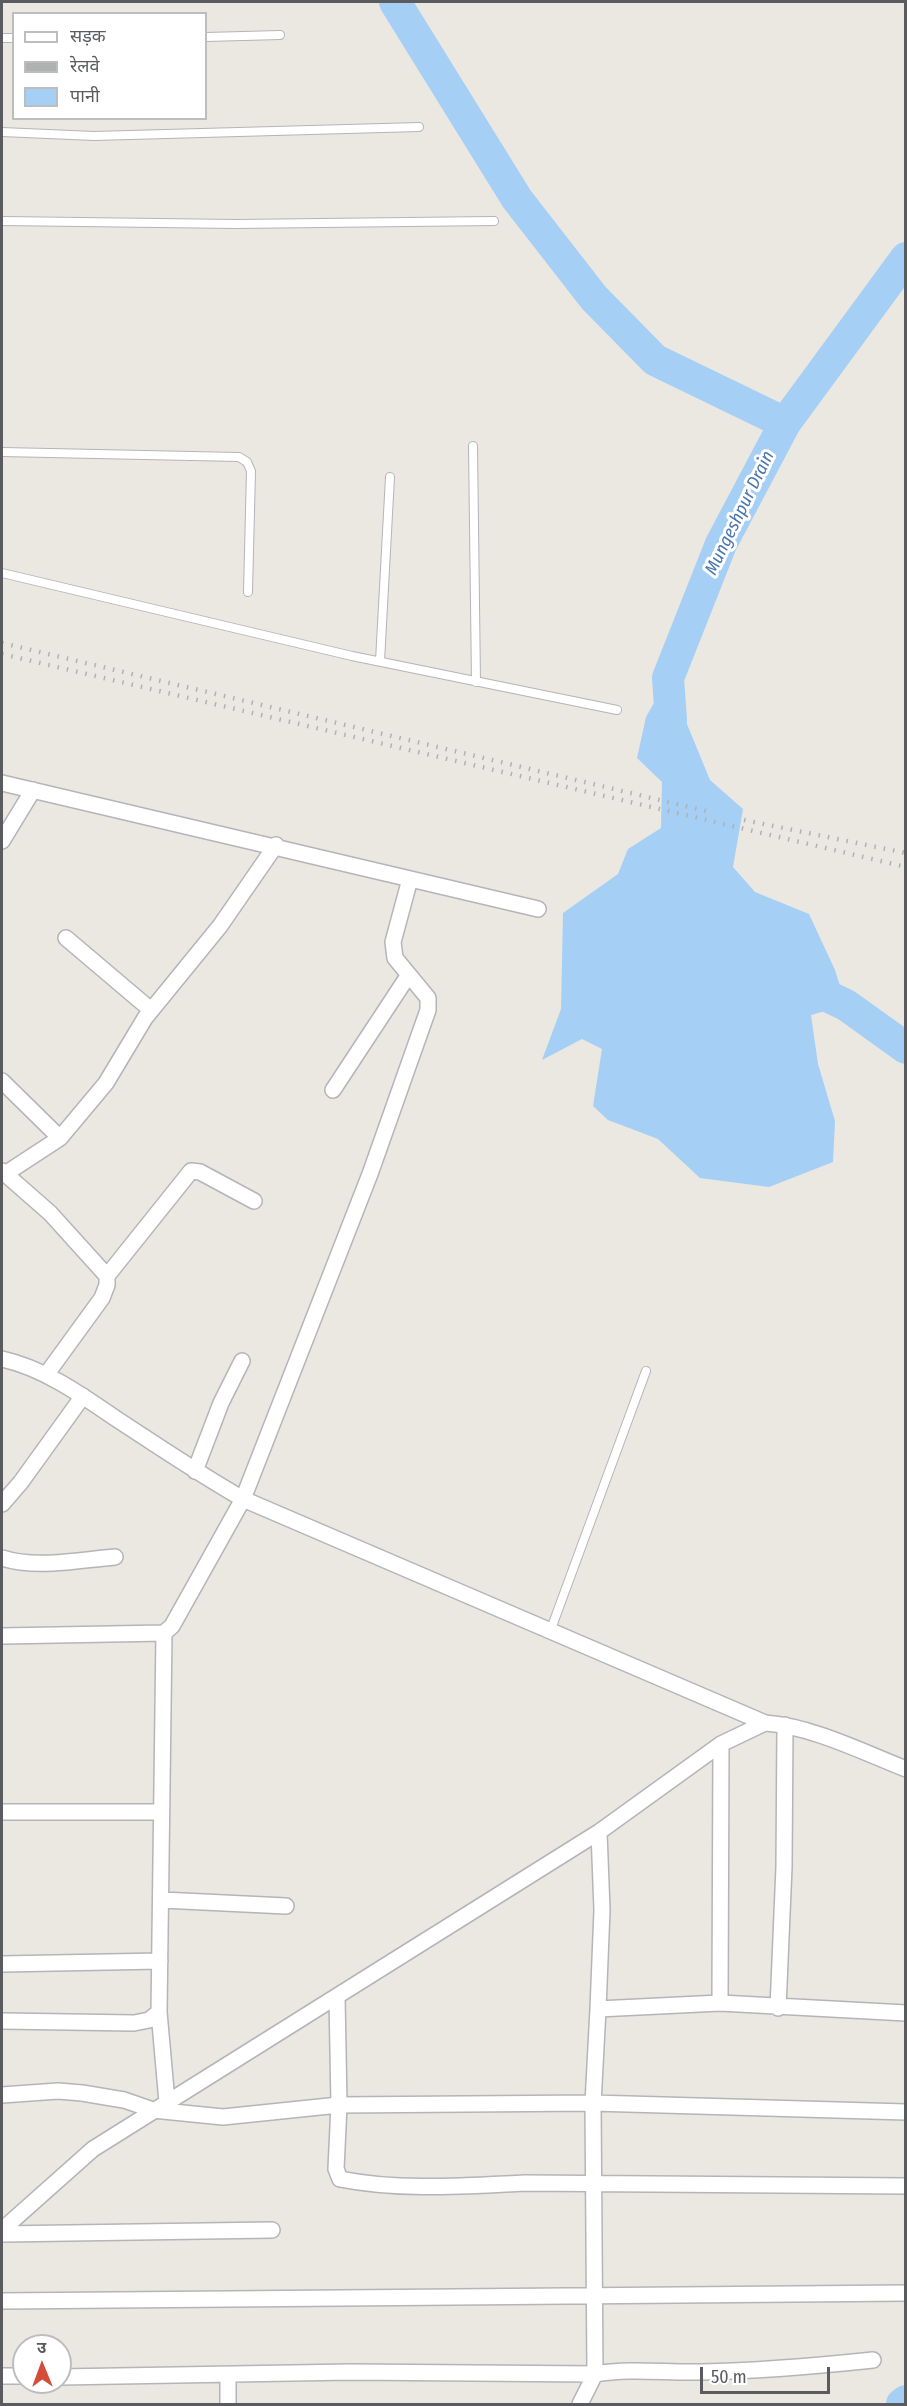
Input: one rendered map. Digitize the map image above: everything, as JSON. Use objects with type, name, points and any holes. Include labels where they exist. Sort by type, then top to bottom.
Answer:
[{"type":"street","points":[[2,783],[276,845],[538,909]]},
{"type":"street","points":[[2,841],[33,790]]},
{"type":"street","points":[[107,1275],[51,1213],[3,1172],[60,1138],[106,1083],[151,1010],[220,926],[276,845]]},
{"type":"street","points":[[2,1636],[164,1633],[172,1626],[243,1499],[370,1174],[428,1010],[428,998],[394,958],[393,942],[410,879]]},
{"type":"street","points":[[66,938],[151,1010]]},
{"type":"street","points":[[333,1090],[408,976]]},
{"type":"street","points":[[2,1081],[60,1138]]},
{"type":"street","points":[[46,1375],[102,1298],[107,1285],[107,1275],[191,1171],[200,1172],[254,1201]]},
{"type":"street","points":[[2,1359],[46,1375],[83,1396],[195,1471],[243,1499],[551,1629],[765,1723],[785,1725],[906,1769]]},
{"type":"street","points":[[195,1471],[221,1403],[242,1361]]},
{"type":"street","points":[[2,1504],[83,1396]]},
{"type":"street","points":[[2,1558],[15,1562],[44,1563],[115,1557]]},
{"type":"street","points":[[164,1633],[165,1698],[160,1812],[162,1900],[159,2012],[167,2102]]},
{"type":"street","points":[[2,2232],[93,2149],[337,1997],[437,1931],[599,1832],[721,1744],[765,1723]]},
{"type":"street","points":[[777,2008],[784,1867],[785,1725]]},
{"type":"street","points":[[720,2003],[721,1744]]},
{"type":"street","points":[[2,1812],[160,1812]]},
{"type":"street","points":[[580,2404],[595,2374],[593,2103],[602,1910],[599,1832]]},
{"type":"street","points":[[162,1900],[286,1906]]},
{"type":"street","points":[[2,1964],[160,1961]]},
{"type":"street","points":[[337,1997],[339,2105],[336,2169],[340,2179],[398,2185],[594,2183],[906,2186]]},
{"type":"street","points":[[598,2009],[720,2003],[777,2008],[906,2013]]},
{"type":"street","points":[[2,2021],[134,2023],[149,2020],[159,2012]]},
{"type":"street","points":[[2,2096],[58,2091],[82,2093],[124,2100],[153,2110],[234,2116],[339,2105],[593,2103],[906,2112]]},
{"type":"street","points":[[2,2232],[272,2230]]},
{"type":"street","points":[[2,2301],[906,2293]]},
{"type":"street","points":[[72,2377],[350,2372],[595,2374],[616,2370],[738,2371],[873,2360]]},
{"type":"street","points":[[228,2375],[228,2404]]},
{"type":"lane","points":[[207,37],[280,35]]},
{"type":"lane","points":[[2,132],[94,136],[419,127]]},
{"type":"lane","points":[[2,221],[236,224],[494,220]]},
{"type":"lane","points":[[473,446],[476,682]]},
{"type":"lane","points":[[2,452],[239,457],[247,462],[251,471],[248,592]]},
{"type":"lane","points":[[380,661],[390,477]]},
{"type":"lane","points":[[2,573],[380,661],[617,710]]},
{"type":"lane","points":[[551,1629],[646,1371]]},
{"type":"water","points":[[668,678],[710,780],[743,809],[733,867],[755,892],[809,914],[835,970],[846,1005],[811,1015],[818,1064],[835,1121],[833,1162],[769,1187],[700,1178],[658,1139],[608,1120],[593,1106],[602,1049],[582,1039],[542,1060],[561,1009],[563,913],[618,874],[628,849],[661,828],[662,782],[637,758],[646,717]]},
{"type":"waterway","points":[[395,2],[517,199],[594,298],[655,360],[785,423]]},
{"type":"waterway","name":"Mungeshpur Drain","points":[[671,720],[668,678],[721,544],[785,423],[906,258]]},
{"type":"waterway","name":"Mungeshpur Drain","points":[[806,986],[846,1005],[906,1048]]},
{"type":"waterway","name":"Mungeshpur Drain","points":[[902,2404],[906,2401]]},
{"type":"railway","points":[[2,643],[706,811]]},
{"type":"railway","points":[[2,654],[906,867]]},
{"type":"railway","points":[[744,820],[906,853]]}]
